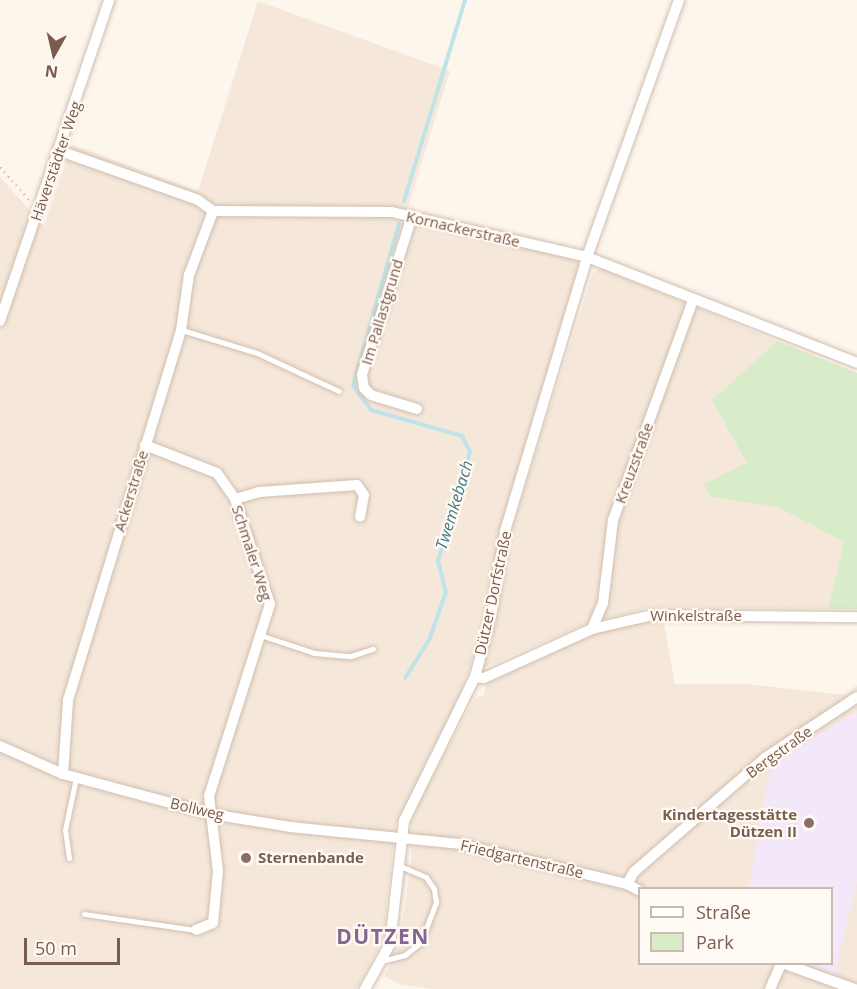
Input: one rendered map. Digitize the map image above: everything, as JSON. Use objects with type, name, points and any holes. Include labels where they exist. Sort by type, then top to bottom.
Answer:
[{"type":"street","name":"Häverstädter Weg","points":[[0,321],[60,151],[109,0]]},
{"type":"street","name":"Dützer Dorfstraße","points":[[365,989],[390,944],[404,821],[475,677],[491,615],[505,531],[587,257],[680,0]]},
{"type":"street","name":"Kornackerstraße","points":[[60,151],[198,200],[213,211],[392,212],[587,257],[857,363]]},
{"type":"street","name":"Ackerstraße","points":[[63,774],[68,700],[181,330],[189,275],[213,211]]},
{"type":"street","name":"Im Pallastgrund","points":[[412,216],[362,375],[364,388],[371,395],[417,409]]},
{"type":"street","name":"Kreuzstraße","points":[[592,629],[603,603],[613,520],[693,300]]},
{"type":"street","name":"Schmaler Weg","points":[[145,445],[217,473],[235,499],[270,604],[217,766],[210,796],[218,871],[213,922],[196,930]]},
{"type":"street","points":[[235,499],[259,492],[357,485],[364,495],[360,517]]},
{"type":"street","name":"Winkelstraße","points":[[475,677],[484,678],[592,629],[653,615],[857,618]]},
{"type":"street","name":"Bergstraße","points":[[627,884],[634,872],[765,758],[857,697]]},
{"type":"street","name":"Bollweg","points":[[0,746],[63,774],[211,814],[290,827],[402,838]]},
{"type":"street","name":"Friedgartenstraße","points":[[402,838],[459,844],[627,884],[638,890]]},
{"type":"street","points":[[770,989],[782,965]]},
{"type":"street","points":[[789,965],[855,989]]},
{"type":"lane","points":[[181,330],[257,353],[339,391]]},
{"type":"lane","points":[[260,635],[314,653],[351,656],[373,649]]},
{"type":"lane","points":[[69,858],[65,830],[76,778]]},
{"type":"lane","points":[[381,961],[405,955],[421,942],[436,902],[434,889],[426,877],[400,866]]},
{"type":"lane","points":[[84,914],[196,930]]},
{"type":"path","points":[[0,167],[39,212]]},
{"type":"shaded area","points":[[258,1],[450,71],[407,210],[576,259],[579,269],[486,615],[462,691],[395,826],[383,940],[357,989],[0,989],[0,177],[44,226],[72,145],[198,191]]},
{"type":"shaded area","points":[[601,268],[777,341],[712,400],[746,464],[705,485],[711,497],[777,507],[844,542],[828,609],[653,607],[588,623],[483,668],[498,616],[510,534],[593,273]]},
{"type":"shaded area","points":[[663,619],[675,684],[746,684],[846,695],[857,685],[857,989],[431,989],[399,984],[384,976],[399,946],[411,861],[412,820],[417,803],[475,698],[484,695],[486,683],[595,631]]},
{"type":"shaded area","name":"Kindertagesstätte Dützen II","points":[[857,711],[857,881],[835,975],[810,965],[833,965],[833,887],[749,887],[771,764]]},
{"type":"green space","points":[[777,341],[857,373],[857,609],[828,609],[844,542],[777,507],[710,497],[704,484],[746,463],[712,400]]},
{"type":"waterway","name":"Twemkebach","points":[[404,201],[465,0]]},
{"type":"waterway","name":"Twemkebach","points":[[399,224],[353,385],[371,410],[462,436],[470,452],[438,561],[446,592],[430,638],[405,678]]},
{"type":"place","name":"Kindertagesstätte Dützen II","points":[[809,823]]},
{"type":"place","name":"Sternenbande","points":[[246,858]]},
{"type":"district","name":"DÜTZEN","points":[[383,936]]}]
